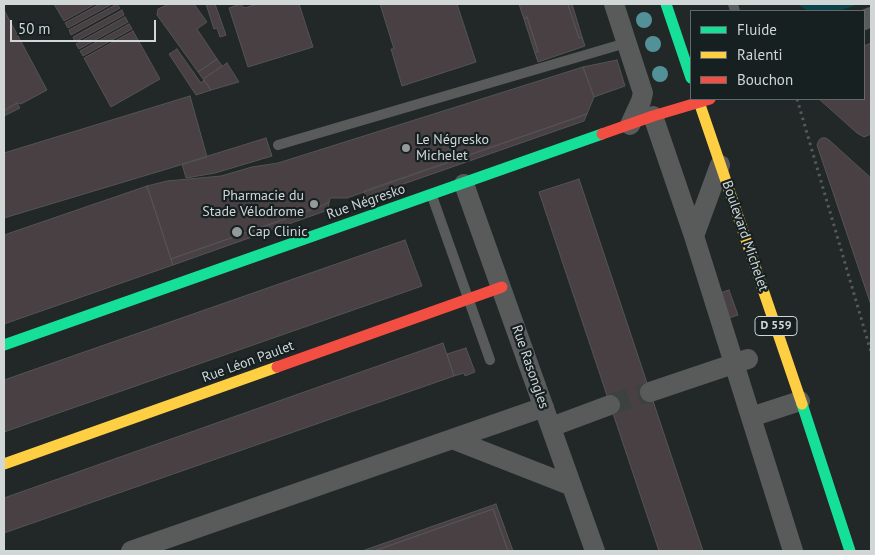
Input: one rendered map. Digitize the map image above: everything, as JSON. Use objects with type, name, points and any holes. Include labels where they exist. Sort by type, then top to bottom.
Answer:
[{"type":"street","points":[[614,4],[643,94],[630,125]]},
{"type":"street","points":[[666,4],[690,74]]},
{"type":"street","name":"Rue Négresko","points":[[4,345],[702,100]]},
{"type":"street","name":"Boulevard Michelet","points":[[702,100],[720,165],[850,551]]},
{"type":"street","points":[[654,116],[694,236],[741,361],[752,417],[794,551]]},
{"type":"street","points":[[694,236],[720,165]]},
{"type":"street","name":"Rue Rasongles","points":[[464,184],[595,551]]},
{"type":"street","name":"Rue Léon Paulet","points":[[4,464],[502,287]]},
{"type":"street","points":[[650,392],[741,361]]},
{"type":"street","points":[[752,417],[800,401]]},
{"type":"street","points":[[551,426],[610,405]]},
{"type":"street","points":[[131,551],[452,438],[544,408]]},
{"type":"street","points":[[452,438],[572,486]]},
{"type":"lane","points":[[278,145],[626,44]]},
{"type":"lane","points":[[432,195],[490,360]]},
{"type":"path","points":[[797,100],[871,352]]},
{"type":"shaded area","points":[[798,4],[860,4],[841,10],[806,10]]},
{"type":"building","points":[[54,4],[95,4],[64,21]]},
{"type":"building","points":[[100,4],[112,4],[68,28],[65,23]]},
{"type":"building","points":[[117,4],[120,8],[71,35],[69,30]]},
{"type":"building","points":[[169,4],[194,4],[207,22],[197,29],[217,59],[198,72],[157,15],[158,9]]},
{"type":"building","points":[[206,4],[215,4],[226,35],[220,37],[217,28],[214,29]]},
{"type":"building","points":[[240,4],[245,8],[257,4],[299,4],[313,47],[248,67],[229,8]]},
{"type":"building","points":[[380,4],[457,4],[476,62],[402,86],[391,49],[394,49]]},
{"type":"building","points":[[519,4],[570,4],[568,5],[579,38],[582,37],[585,46],[538,62],[535,53],[538,51],[527,17],[524,19]]},
{"type":"building","points":[[572,4],[582,37],[579,38],[568,5]]},
{"type":"building","points":[[4,10],[47,90],[5,110],[4,107]]},
{"type":"building","points":[[122,10],[124,15],[75,42],[73,37]]},
{"type":"building","points":[[125,17],[128,22],[79,49],[76,44]]},
{"type":"building","points":[[527,17],[538,51],[535,53],[524,19]]},
{"type":"building","points":[[129,24],[132,29],[83,56],[80,51]]},
{"type":"building","points":[[133,31],[160,79],[111,107],[84,58]]},
{"type":"building","points":[[871,43],[871,134],[864,137],[820,100],[865,100],[865,46]]},
{"type":"building","points":[[177,49],[201,83],[204,80],[211,90],[196,95],[169,54]]},
{"type":"building","points":[[217,59],[222,66],[203,79],[198,72]]},
{"type":"building","points":[[617,60],[625,86],[594,97],[583,67]]},
{"type":"building","points":[[227,63],[239,82],[211,90],[203,79]]},
{"type":"building","name":"Le Négresko Michelet","points":[[583,67],[594,97],[587,114],[347,198],[330,198],[329,202],[319,207],[171,259],[147,186],[167,181],[221,176],[252,167],[278,163]]},
{"type":"building","points":[[190,96],[207,157],[4,218],[4,153]]},
{"type":"building","points":[[17,103],[20,108],[4,116],[4,107],[5,110]]},
{"type":"building","points":[[587,114],[584,121],[366,197],[364,191]]},
{"type":"building","points":[[266,138],[272,156],[215,173],[186,178],[182,164]]},
{"type":"building","points":[[822,138],[829,140],[871,178],[871,305],[817,145]]},
{"type":"building","points":[[579,179],[703,551],[659,551],[539,192]]},
{"type":"building","points":[[147,186],[173,265],[4,324],[4,235]]},
{"type":"building","points":[[329,202],[328,210],[173,265],[171,259]]},
{"type":"building","points":[[405,240],[422,286],[4,432],[4,380]]},
{"type":"building","points":[[729,290],[738,315],[729,318],[720,293]]},
{"type":"building","points":[[443,343],[454,376],[4,533],[4,498]]},
{"type":"building","points":[[466,348],[475,372],[465,376],[464,373],[454,376],[447,354]]},
{"type":"building","points":[[496,504],[513,551],[508,551],[493,509],[374,551],[362,551]]},
{"type":"building","points":[[493,509],[508,551],[374,551]]},
{"type":"tunnel","points":[[610,405],[650,392]]},
{"type":"traffic: fast","points":[[666,4],[690,75]]},
{"type":"traffic: fast","points":[[4,345],[602,134]]},
{"type":"traffic: fast","points":[[802,404],[850,551]]},
{"type":"traffic: slow","points":[[698,100],[802,404]]},
{"type":"traffic: slow","points":[[4,464],[277,367]]},
{"type":"traffic: jam","points":[[602,134],[707,100]]},
{"type":"traffic: jam","points":[[277,367],[502,287]]},
{"type":"place","name":"Le Négresko Michelet","points":[[406,148]]},
{"type":"place","name":"Pharmacie du Stade Vélodrome","points":[[314,204]]},
{"type":"place","name":"Cap Clinic","points":[[237,232]]}]
